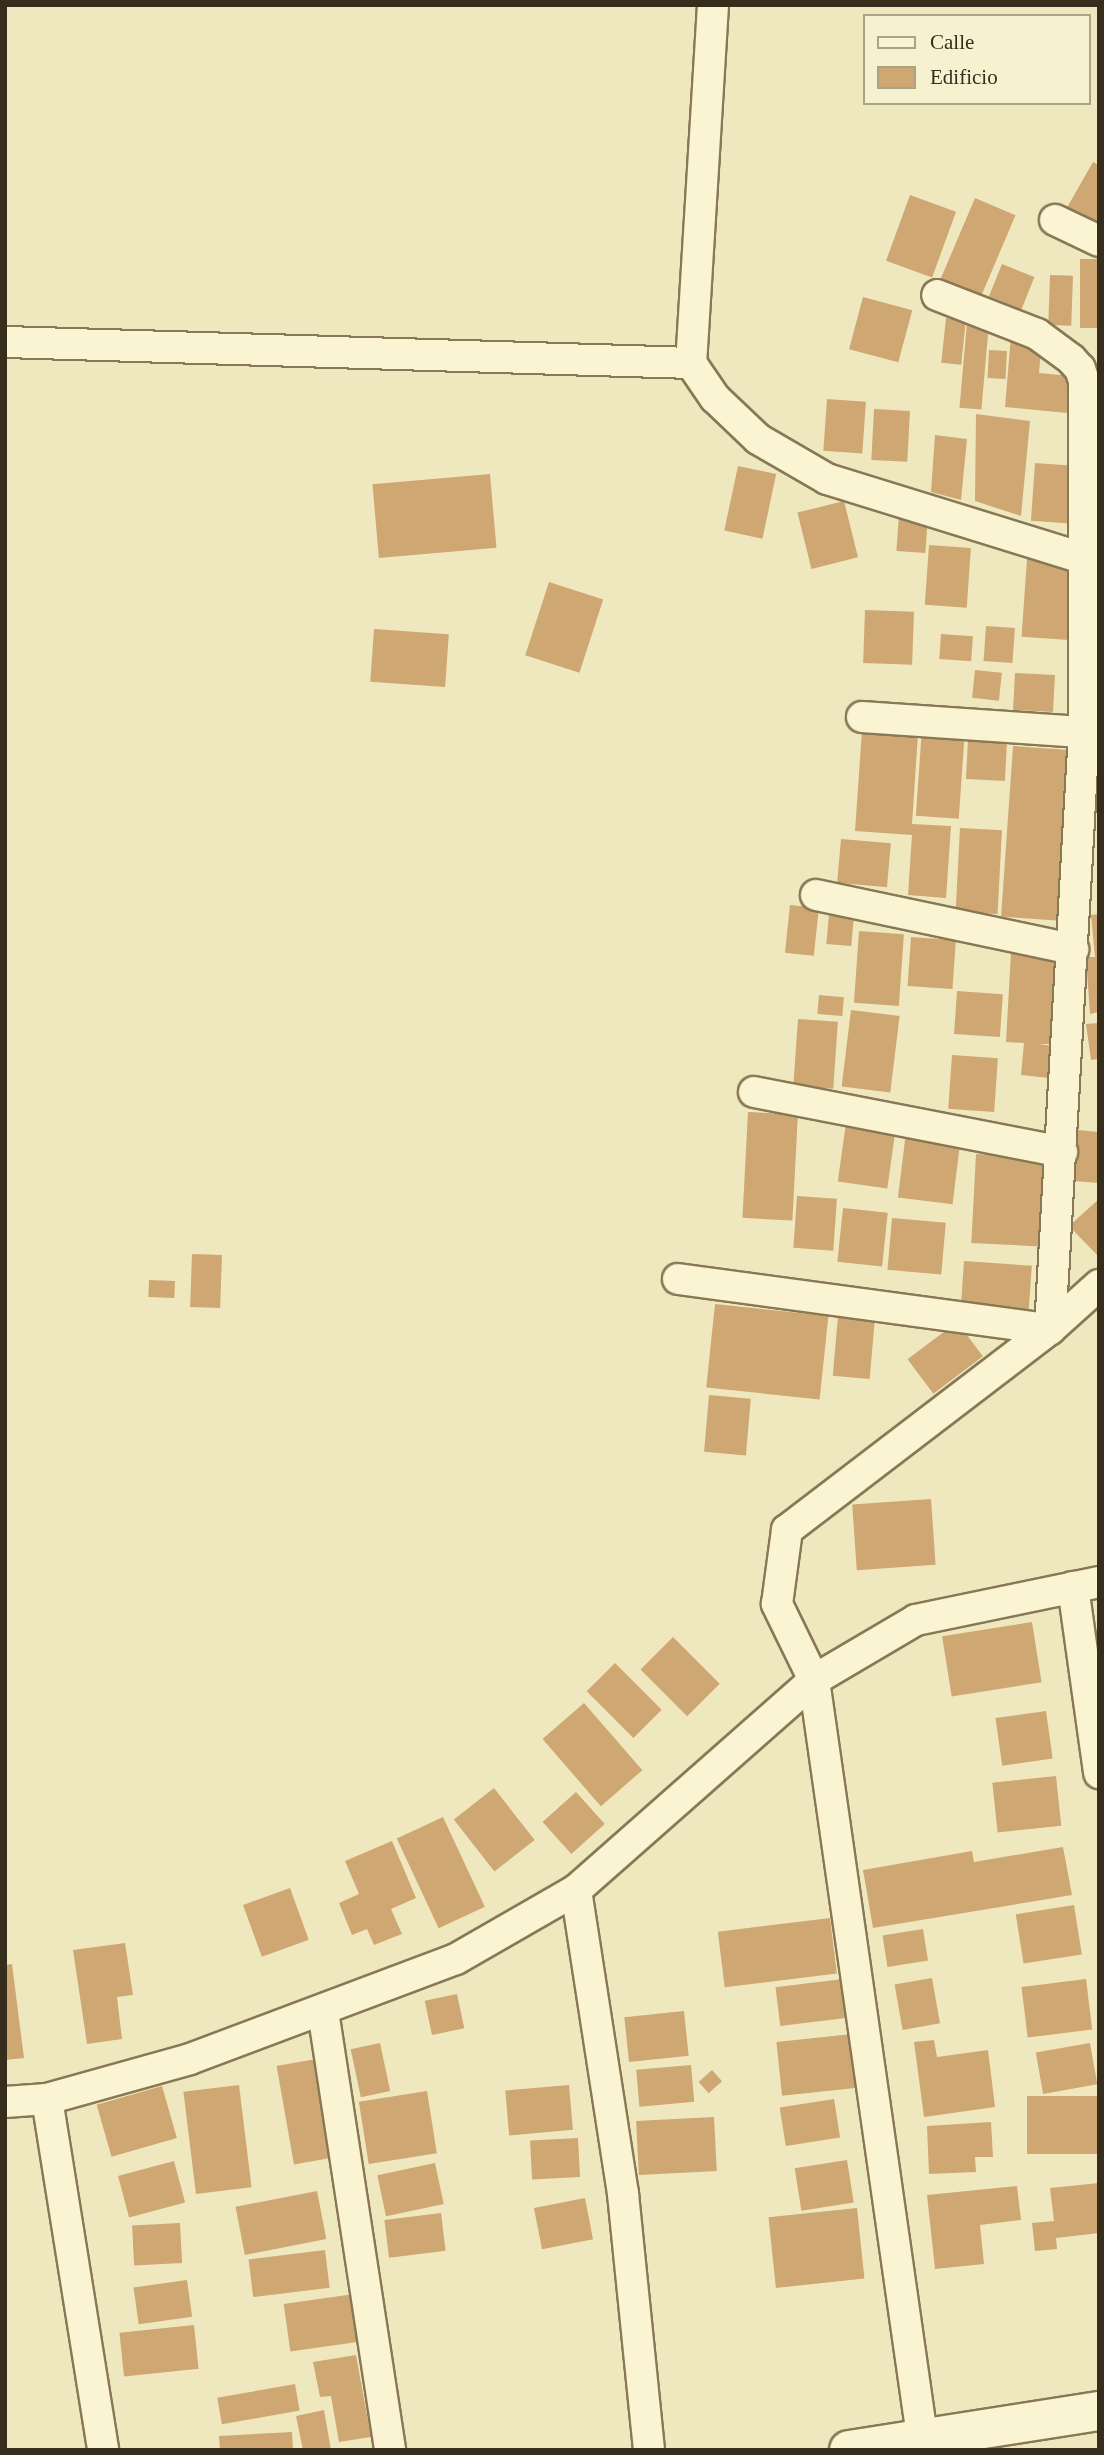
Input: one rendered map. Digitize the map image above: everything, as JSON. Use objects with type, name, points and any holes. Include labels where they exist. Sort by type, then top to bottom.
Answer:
[{"type":"street","points":[[713,5],[691,363],[715,398],[758,439],[827,479],[1093,559]]},
{"type":"street","points":[[1055,220],[1099,241]]},
{"type":"street","points":[[937,295],[1037,334],[1057,346],[1080,369],[1084,381],[1093,559],[1062,1152],[1050,1329]]},
{"type":"street","points":[[5,342],[691,363]]},
{"type":"street","points":[[862,717],[1084,732]]},
{"type":"street","points":[[816,895],[1073,949]]},
{"type":"street","points":[[754,1092],[1062,1152]]},
{"type":"street","points":[[678,1279],[1050,1329]]},
{"type":"street","points":[[923,2445],[814,1680],[777,1604],[787,1530],[1050,1329],[1099,1285]]},
{"type":"street","points":[[5,2102],[47,2099],[190,2059],[456,1959],[576,1890],[814,1680],[916,1620],[1086,1585],[1099,1773]]},
{"type":"street","points":[[576,1890],[622,2194],[649,2450]]},
{"type":"street","points":[[323,2011],[390,2450]]},
{"type":"street","points":[[47,2099],[103,2450]]},
{"type":"street","points":[[849,2450],[923,2445],[1099,2411]]},
{"type":"building","points":[[1093,162],[1099,165],[1099,230],[1065,211]]},
{"type":"building","points":[[910,195],[956,212],[932,278],[886,261]]},
{"type":"building","points":[[975,198],[1016,215],[982,295],[941,278]]},
{"type":"building","points":[[1080,259],[1099,259],[1099,328],[1080,328]]},
{"type":"building","points":[[1002,264],[1034,277],[1021,310],[989,296]]},
{"type":"building","points":[[1050,275],[1073,276],[1071,326],[1048,325]]},
{"type":"building","points":[[863,297],[912,310],[898,362],[849,349]]},
{"type":"building","points":[[946,318],[966,320],[961,365],[941,363]]},
{"type":"building","points":[[967,322],[989,324],[981,410],[960,408]]},
{"type":"building","points":[[1011,336],[1042,339],[1039,373],[1071,376],[1067,413],[1005,407]]},
{"type":"building","points":[[989,350],[1007,351],[1006,379],[988,378]]},
{"type":"building","points":[[827,399],[866,402],[862,454],[823,451]]},
{"type":"building","points":[[874,409],[910,411],[907,462],[871,460]]},
{"type":"building","points":[[976,414],[1030,421],[1021,516],[975,501]]},
{"type":"building","points":[[935,435],[967,439],[961,500],[931,492]]},
{"type":"building","points":[[1035,463],[1074,466],[1070,524],[1031,521]]},
{"type":"building","points":[[738,466],[776,474],[762,539],[724,531]]},
{"type":"building","points":[[490,474],[496,548],[379,558],[372,484]]},
{"type":"building","points":[[844,501],[858,557],[811,569],[797,513]]},
{"type":"building","points":[[899,514],[928,516],[925,553],[896,551]]},
{"type":"building","points":[[929,545],[971,548],[967,608],[925,605]]},
{"type":"building","points":[[1027,559],[1078,563],[1072,640],[1022,637]]},
{"type":"building","points":[[549,582],[603,600],[579,673],[525,655]]},
{"type":"building","points":[[865,610],[914,612],[912,665],[863,663]]},
{"type":"building","points":[[986,626],[1015,628],[1012,663],[984,661]]},
{"type":"building","points":[[374,629],[449,634],[445,687],[370,682]]},
{"type":"building","points":[[941,634],[973,636],[971,661],[939,659]]},
{"type":"building","points":[[975,670],[1002,673],[999,701],[972,698]]},
{"type":"building","points":[[1015,673],[1055,675],[1053,712],[1013,710]]},
{"type":"building","points":[[922,728],[965,731],[959,819],[916,816]]},
{"type":"building","points":[[862,730],[918,734],[912,824],[951,826],[946,898],[908,895],[912,835],[855,831]]},
{"type":"building","points":[[968,740],[1007,742],[1005,781],[966,779]]},
{"type":"building","points":[[1013,746],[1069,750],[1057,920],[1001,917]]},
{"type":"building","points":[[960,828],[1002,830],[998,914],[956,912]]},
{"type":"building","points":[[841,839],[891,843],[887,887],[837,883]]},
{"type":"building","points":[[790,905],[819,908],[814,956],[785,953]]},
{"type":"building","points":[[829,914],[854,916],[851,946],[826,944]]},
{"type":"building","points":[[1099,914],[1099,1012],[1090,1014],[1086,957],[1095,957],[1091,915]]},
{"type":"building","points":[[859,931],[904,934],[899,1006],[854,1003]]},
{"type":"building","points":[[911,937],[956,940],[952,989],[908,986]]},
{"type":"building","points":[[1011,952],[1056,954],[1051,1044],[1038,1044],[1053,1046],[1049,1078],[1021,1075],[1024,1043],[1006,1042]]},
{"type":"building","points":[[957,991],[1003,994],[1000,1037],[954,1034]]},
{"type":"building","points":[[819,995],[844,997],[842,1016],[817,1014]]},
{"type":"building","points":[[851,1010],[900,1016],[890,1092],[842,1086]]},
{"type":"building","points":[[798,1019],[838,1022],[833,1089],[793,1086]]},
{"type":"building","points":[[1099,1023],[1099,1059],[1091,1060],[1086,1024]]},
{"type":"building","points":[[952,1055],[998,1058],[994,1112],[948,1109]]},
{"type":"building","points":[[748,1112],[798,1115],[792,1220],[742,1218]]},
{"type":"building","points":[[846,1123],[896,1130],[887,1188],[838,1181]]},
{"type":"building","points":[[1078,1130],[1099,1132],[1099,1183],[1075,1181]]},
{"type":"building","points":[[906,1132],[961,1139],[953,1204],[898,1198]]},
{"type":"building","points":[[976,1154],[1044,1158],[1039,1246],[971,1243]]},
{"type":"building","points":[[797,1196],[837,1199],[833,1251],[793,1248]]},
{"type":"building","points":[[1099,1199],[1099,1257],[1069,1226]]},
{"type":"building","points":[[843,1208],[888,1213],[882,1266],[837,1262]]},
{"type":"building","points":[[892,1218],[946,1223],[941,1275],[887,1270]]},
{"type":"building","points":[[192,1254],[222,1255],[220,1308],[190,1307]]},
{"type":"building","points":[[964,1261],[1032,1266],[1028,1317],[960,1312]]},
{"type":"building","points":[[149,1280],[175,1281],[174,1298],[148,1297]]},
{"type":"building","points":[[715,1304],[828,1316],[820,1399],[706,1388]]},
{"type":"building","points":[[838,1316],[875,1319],[870,1379],[833,1376]]},
{"type":"building","points":[[957,1322],[983,1356],[933,1394],[907,1359]]},
{"type":"building","points":[[709,1395],[751,1399],[746,1455],[704,1452]]},
{"type":"building","points":[[931,1499],[936,1565],[857,1570],[852,1505]]},
{"type":"building","points":[[1032,1622],[1042,1682],[952,1696],[942,1636]]},
{"type":"building","points":[[673,1637],[720,1684],[687,1716],[640,1670]]},
{"type":"building","points":[[615,1663],[662,1710],[633,1738],[587,1691]]},
{"type":"building","points":[[584,1703],[642,1770],[601,1806],[542,1739]]},
{"type":"building","points":[[1046,1711],[1053,1759],[1002,1766],[995,1718]]},
{"type":"building","points":[[1056,1776],[1061,1826],[998,1832],[992,1783]]},
{"type":"building","points":[[494,1788],[535,1840],[494,1871],[454,1819]]},
{"type":"building","points":[[576,1792],[605,1824],[571,1854],[543,1822]]},
{"type":"building","points":[[443,1817],[485,1907],[439,1928],[397,1839]]},
{"type":"building","points":[[392,1841],[416,1898],[391,1909],[402,1934],[374,1945],[367,1929],[352,1935],[339,1903],[359,1894],[345,1861]]},
{"type":"building","points":[[1063,1847],[1072,1895],[873,1928],[863,1870],[972,1851],[974,1862]]},
{"type":"building","points":[[290,1888],[309,1940],[262,1957],[243,1905]]},
{"type":"building","points":[[1074,1905],[1082,1954],[1024,1964],[1016,1914]]},
{"type":"building","points":[[830,1918],[837,1974],[725,1987],[718,1932]]},
{"type":"building","points":[[923,1929],[928,1961],[888,1967],[883,1935]]},
{"type":"building","points":[[125,1943],[133,1995],[117,1997],[122,2039],[87,2044],[73,1950]]},
{"type":"building","points":[[12,1964],[24,2058],[5,2060],[5,1965]]},
{"type":"building","points":[[932,1978],[940,2023],[903,2030],[895,1985]]},
{"type":"building","points":[[843,1979],[848,2018],[780,2026],[776,1987]]},
{"type":"building","points":[[1086,1979],[1092,2030],[1028,2038],[1021,1987]]},
{"type":"building","points":[[457,1994],[464,2028],[432,2035],[425,2001]]},
{"type":"building","points":[[684,2011],[689,2056],[629,2062],[624,2017]]},
{"type":"building","points":[[852,2034],[858,2088],[782,2096],[776,2042]]},
{"type":"building","points":[[934,2040],[937,2057],[988,2050],[995,2107],[924,2117],[914,2042]]},
{"type":"building","points":[[380,2043],[390,2091],[361,2097],[351,2049]]},
{"type":"building","points":[[1090,2043],[1097,2084],[1043,2094],[1036,2053]]},
{"type":"building","points":[[316,2059],[333,2157],[294,2164],[277,2066]]},
{"type":"building","points":[[691,2065],[694,2102],[639,2107],[636,2070]]},
{"type":"building","points":[[712,2070],[722,2081],[709,2093],[699,2082]]},
{"type":"building","points":[[239,2085],[252,2187],[196,2194],[183,2092]]},
{"type":"building","points":[[569,2085],[573,2130],[509,2135],[505,2091]]},
{"type":"building","points":[[162,2086],[177,2138],[112,2157],[97,2105]]},
{"type":"building","points":[[427,2091],[437,2153],[369,2164],[359,2102]]},
{"type":"building","points":[[1027,2096],[1099,2096],[1099,2154],[1027,2154]]},
{"type":"building","points":[[834,2099],[840,2138],[786,2146],[780,2108]]},
{"type":"building","points":[[714,2117],[717,2171],[639,2175],[636,2121]]},
{"type":"building","points":[[991,2122],[993,2157],[975,2157],[976,2172],[929,2174],[927,2126]]},
{"type":"building","points":[[578,2138],[580,2177],[532,2179],[530,2141]]},
{"type":"building","points":[[847,2160],[854,2202],[801,2211],[795,2168]]},
{"type":"building","points":[[174,2161],[185,2203],[129,2218],[118,2176]]},
{"type":"building","points":[[435,2163],[444,2204],[386,2216],[377,2175]]},
{"type":"building","points":[[1099,2183],[1099,2233],[1056,2238],[1057,2249],[1035,2251],[1032,2223],[1054,2221],[1050,2188]]},
{"type":"building","points":[[1017,2186],[1021,2220],[980,2225],[984,2264],[935,2269],[927,2195]]},
{"type":"building","points":[[317,2191],[326,2239],[245,2255],[236,2207]]},
{"type":"building","points":[[585,2198],[593,2239],[542,2249],[534,2208]]},
{"type":"building","points":[[857,2208],[864,2279],[776,2288],[768,2217]]},
{"type":"building","points":[[441,2213],[446,2251],[389,2258],[384,2220]]},
{"type":"building","points":[[180,2223],[182,2263],[134,2265],[132,2226]]},
{"type":"building","points":[[325,2250],[330,2288],[253,2297],[249,2259]]},
{"type":"building","points":[[187,2280],[192,2317],[139,2324],[134,2288]]},
{"type":"building","points":[[354,2294],[361,2342],[290,2351],[284,2304]]},
{"type":"building","points":[[194,2325],[199,2369],[124,2377],[119,2333]]},
{"type":"building","points":[[356,2355],[371,2437],[339,2442],[331,2396],[320,2397],[313,2362]]},
{"type":"building","points":[[295,2384],[300,2411],[222,2424],[217,2398]]},
{"type":"building","points":[[324,2410],[331,2450],[303,2450],[296,2416]]},
{"type":"building","points":[[292,2432],[293,2450],[220,2450],[219,2436]]}]
